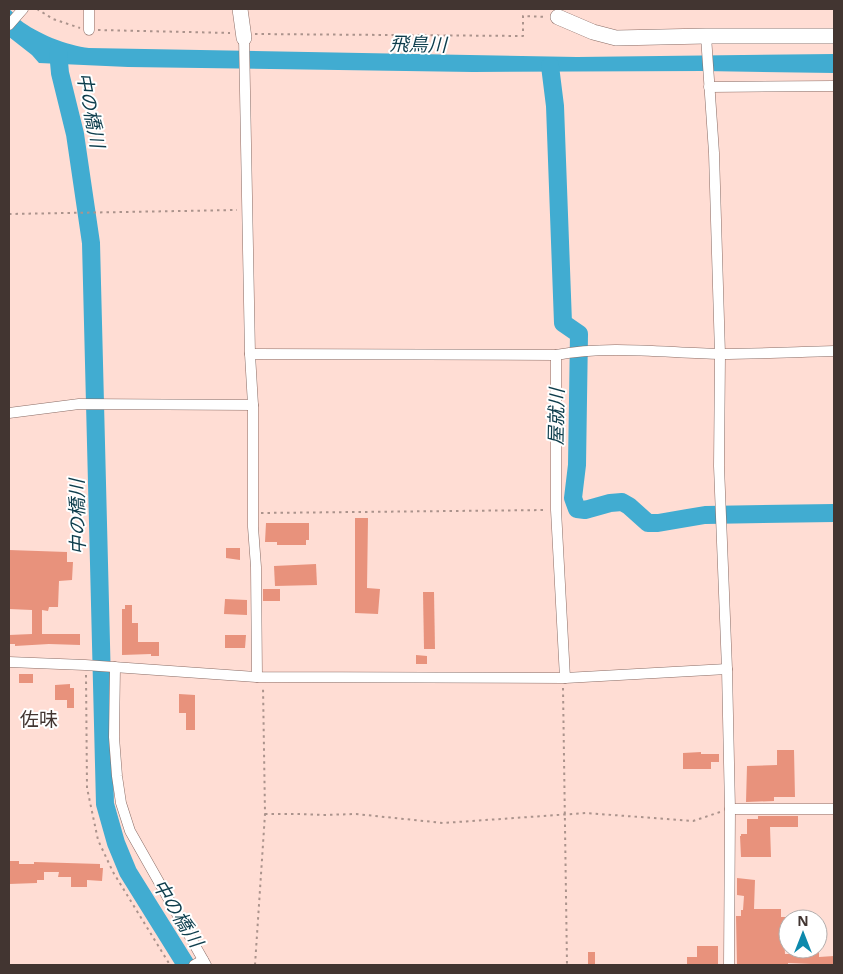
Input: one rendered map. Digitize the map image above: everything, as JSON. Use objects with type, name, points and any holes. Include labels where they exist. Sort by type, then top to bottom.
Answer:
[{"type":"main road","points":[[240,9],[244,36]]},
{"type":"main road","points":[[558,13],[593,32],[616,38],[834,36]]},
{"type":"street","points":[[9,25],[23,9]]},
{"type":"street","points":[[89,9],[89,30]]},
{"type":"street","points":[[244,36],[250,354],[253,405],[253,513],[260,677]]},
{"type":"street","points":[[706,38],[714,153],[720,354],[719,466],[728,669],[730,809],[729,965]]},
{"type":"street","points":[[709,86],[834,86]]},
{"type":"street","points":[[250,354],[556,355],[571,352],[638,350],[720,354],[834,351]]},
{"type":"street","points":[[556,355],[556,510],[564,678]]},
{"type":"street","points":[[9,413],[79,404],[253,405]]},
{"type":"street","points":[[9,662],[85,665],[260,677],[564,678],[728,669]]},
{"type":"street","points":[[115,668],[114,737],[121,803],[130,831],[201,963]]},
{"type":"street","points":[[730,809],[834,809]]},
{"type":"path","points":[[38,9],[46,16],[62,23],[89,30],[244,36],[523,36],[523,16],[558,13]]},
{"type":"path","points":[[9,214],[247,210]]},
{"type":"path","points":[[253,513],[556,510]]},
{"type":"path","points":[[85,665],[88,788],[98,840],[113,872],[170,965]]},
{"type":"path","points":[[255,965],[265,814],[260,677]]},
{"type":"path","points":[[564,678],[567,965]]},
{"type":"path","points":[[265,814],[356,814],[443,823],[586,813],[693,821],[730,809]]},
{"type":"water","points":[[9,9],[20,20],[43,34],[62,42],[89,48],[577,57],[834,54],[834,73],[703,71],[473,72],[128,67],[39,63],[9,37]]},
{"type":"building","points":[[355,518],[368,518],[367,588],[380,589],[378,614],[355,613]]},
{"type":"building","points":[[266,523],[309,523],[309,540],[306,540],[306,545],[277,545],[277,542],[265,542]]},
{"type":"building","points":[[226,548],[240,548],[240,560],[226,558]]},
{"type":"building","points":[[9,550],[67,552],[67,562],[73,562],[72,580],[59,581],[58,607],[49,607],[48,611],[42,610],[42,634],[80,634],[80,645],[15,646],[15,644],[10,644],[9,635],[32,634],[32,610],[9,609]]},
{"type":"building","points":[[316,564],[317,585],[275,586],[274,566]]},
{"type":"building","points":[[263,589],[280,589],[280,601],[263,601]]},
{"type":"building","points":[[423,592],[434,592],[435,649],[424,649]]},
{"type":"building","points":[[225,599],[247,600],[247,615],[224,614]]},
{"type":"building","points":[[125,605],[132,605],[132,623],[138,623],[138,642],[159,642],[159,656],[151,656],[151,654],[122,655],[122,609],[125,609]]},
{"type":"building","points":[[225,635],[246,635],[245,648],[225,648]]},
{"type":"building","points":[[416,655],[427,656],[427,664],[416,664]]},
{"type":"building","points":[[19,674],[33,674],[33,683],[19,683]]},
{"type":"building","points":[[70,684],[70,688],[74,688],[74,708],[67,708],[67,700],[55,700],[55,685]]},
{"type":"building","points":[[179,694],[195,695],[195,730],[186,730],[186,713],[179,713]]},
{"type":"building","points":[[777,750],[794,750],[795,797],[774,797],[774,801],[746,802],[747,766],[777,765]]},
{"type":"building","points":[[701,752],[701,754],[719,754],[719,762],[711,762],[711,769],[683,769],[683,753]]},
{"type":"building","points":[[758,816],[798,816],[798,827],[770,827],[771,857],[741,857],[740,836],[741,834],[747,834],[747,819],[758,819]]},
{"type":"building","points":[[9,861],[19,861],[19,864],[34,864],[34,862],[100,864],[100,868],[103,868],[102,881],[87,880],[87,887],[71,887],[71,877],[58,877],[59,872],[44,872],[44,880],[37,880],[37,883],[9,884]]},
{"type":"building","points":[[737,878],[755,880],[754,909],[778,909],[778,959],[828,959],[828,956],[834,956],[834,965],[788,963],[788,965],[737,964],[736,916],[741,916],[744,896],[737,895]]},
{"type":"building","points":[[697,946],[718,946],[718,965],[687,965],[687,957],[697,957]]},
{"type":"building","points":[[588,952],[595,952],[595,965],[588,965]]},
{"type":"waterway","name":"中の橋川","points":[[58,51],[60,73],[75,134],[91,243],[105,804],[116,843],[128,872],[186,965]]},
{"type":"waterway","name":"屋就川","points":[[550,66],[555,106],[563,323],[579,334],[577,465],[573,498],[577,509],[585,510],[610,503],[622,502],[648,523],[705,515],[834,513]]},
{"type":"district","name":"佐味","points":[[39,719]]},
{"type":"water label","name":"飛鳥川","points":[[418,44]]}]
